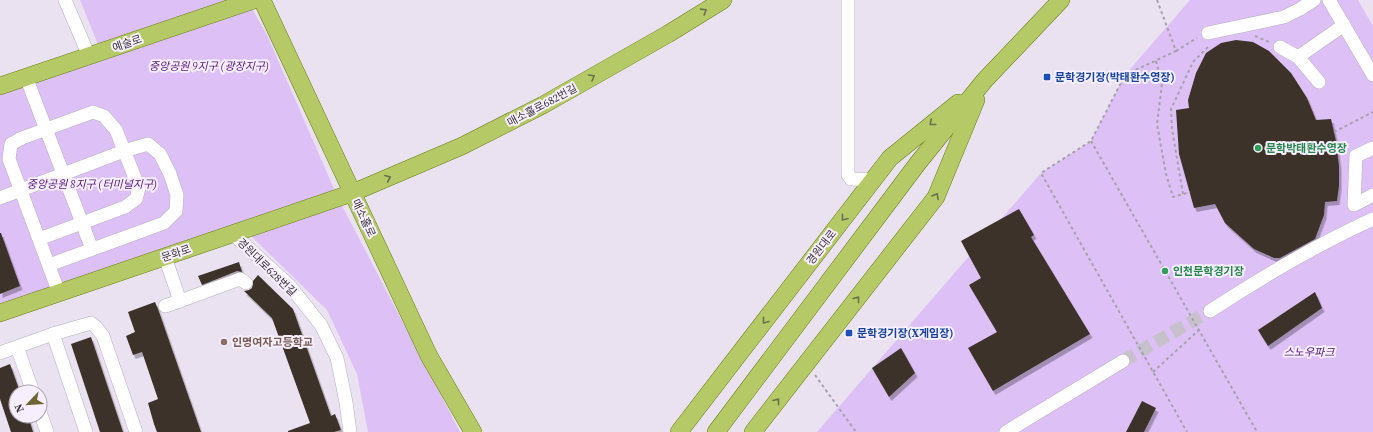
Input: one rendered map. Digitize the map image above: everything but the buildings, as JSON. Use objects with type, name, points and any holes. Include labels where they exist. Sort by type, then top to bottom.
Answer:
[{"type":"main road","name":"예술로","points":[[0,86],[254,0]]},
{"type":"main road","name":"매소홀로","points":[[262,0],[429,356],[473,432]]},
{"type":"main road","name":"매소홀로682번길","points":[[352,193],[462,146],[543,105],[668,34],[723,0]]},
{"type":"main road","name":"경원대로","points":[[716,432],[918,163],[984,81],[1061,0]]},
{"type":"main road","name":"경원대로","points":[[679,432],[890,158],[984,81]]},
{"type":"main road","name":"경원대로","points":[[753,432],[936,197],[984,81]]},
{"type":"main road","name":"문화로","points":[[0,313],[352,193]]},
{"type":"street","points":[[65,0],[89,56]]},
{"type":"street","points":[[848,0],[848,175],[850,179],[873,180]]},
{"type":"street","points":[[1210,38],[1284,17],[1314,0]]},
{"type":"street","points":[[1329,0],[1373,75]]},
{"type":"street","points":[[1298,57],[1344,26]]},
{"type":"street","points":[[1280,48],[1298,57],[1319,82]]},
{"type":"street","points":[[26,77],[92,250]]},
{"type":"street","points":[[39,239],[126,207],[136,199],[139,188],[116,130],[104,116],[93,112],[22,138],[11,144],[9,159],[59,293]]},
{"type":"street","points":[[0,198],[124,151],[148,144],[160,154],[170,174],[177,195],[176,211],[164,223],[49,265]]},
{"type":"street","points":[[1372,151],[1356,156],[1354,205],[1373,195]]},
{"type":"street","points":[[1210,311],[1255,282],[1339,235],[1373,219]]},
{"type":"street","name":"경원대로628번길","points":[[234,234],[290,286],[321,325],[337,358],[346,402],[350,432]]},
{"type":"street","points":[[165,257],[180,301]]},
{"type":"street","points":[[165,306],[240,279],[246,283]]},
{"type":"street","points":[[0,353],[53,334],[91,323],[103,336],[136,432]]},
{"type":"street","points":[[53,334],[86,432]]},
{"type":"street","points":[[18,347],[30,384]]},
{"type":"street","points":[[1006,432],[1123,361]]},
{"type":"path","points":[[1157,0],[1176,51]]},
{"type":"path","points":[[1252,34],[1280,48]]},
{"type":"path","points":[[1183,194],[1172,129],[1171,109],[1192,62],[1210,38],[1199,36],[1176,51],[1125,75],[1091,141],[1041,173],[1187,432]]},
{"type":"path","points":[[1156,61],[1162,84],[1157,124],[1166,174],[1173,197],[1190,192]]},
{"type":"path","points":[[1334,132],[1373,112]]},
{"type":"path","points":[[1091,141],[1257,432]]},
{"type":"path","points":[[1153,372],[1199,330]]},
{"type":"path","points":[[806,363],[856,432]]},
{"type":"green space","points":[[80,0],[247,0],[267,35],[338,198],[460,432],[368,432],[357,374],[327,310],[245,230],[0,313],[0,86],[101,52]]},
{"type":"green space","name":"인천문학경기장","points":[[1190,0],[1358,0],[1373,26],[1373,432],[817,432],[1041,173],[1091,141],[1125,75]]},
{"type":"tunnel","points":[[1123,361],[1210,311]]},
{"type":"place","name":"문학경기장(박태환수영장)","points":[[1047,77]]},
{"type":"place","name":"문학박태환수영장","points":[[1258,148]]},
{"type":"place","name":"인천문학경기장","points":[[1165,271]]},
{"type":"place","name":"문학경기장(X게임장)","points":[[849,333]]},
{"type":"place","name":"인명여자고등학교","points":[[224,342]]},
{"type":"park label","name":"중앙공원 9지구 (광장지구)","points":[[209,66]]},
{"type":"park label","name":"중앙공원 8지구 (터미널지구)","points":[[92,184]]},
{"type":"park label","name":"스노우파크","points":[[1309,352]]}]
